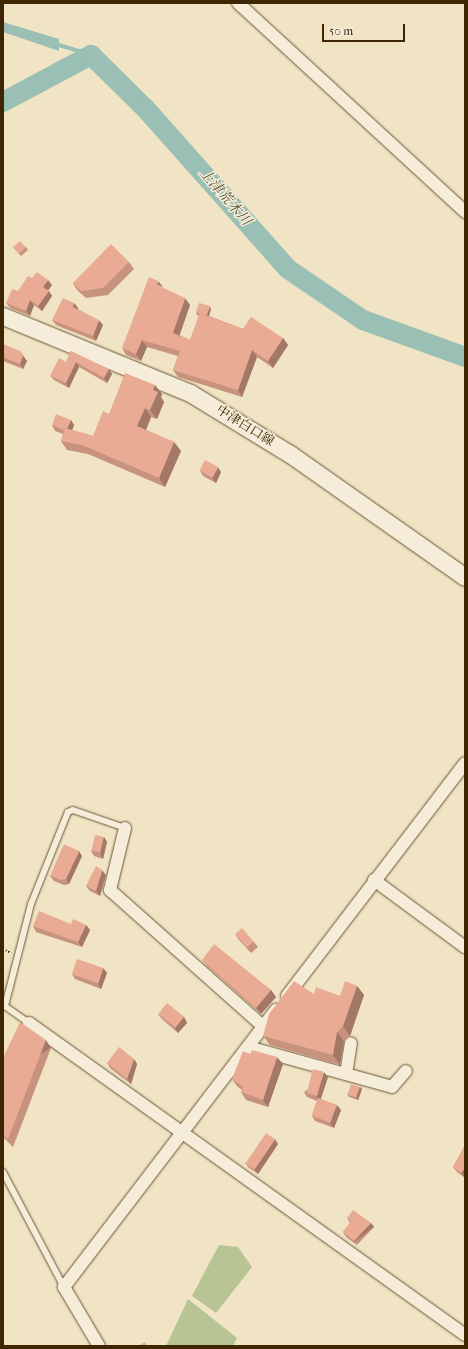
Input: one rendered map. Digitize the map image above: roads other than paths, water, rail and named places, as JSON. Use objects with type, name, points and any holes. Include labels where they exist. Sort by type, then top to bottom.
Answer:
[{"type":"main road","name":"中津白口線","points":[[3,316],[190,393],[290,454],[465,577]]},
{"type":"street","points":[[238,3],[465,212]]},
{"type":"street","points":[[99,1346],[64,1287],[465,763]]},
{"type":"street","points":[[126,828],[110,890],[264,1027]]},
{"type":"street","points":[[374,880],[465,947]]},
{"type":"street","points":[[29,1023],[465,1335]]},
{"type":"street","points":[[346,1074],[351,1043]]},
{"type":"street","points":[[248,1047],[392,1087],[406,1071]]},
{"type":"lane","points":[[29,1023],[5,1006],[31,904],[68,812],[73,810],[126,828]]},
{"type":"lane","points":[[3,1172],[64,1287]]},
{"type":"water","points":[[3,22],[59,39],[59,51],[3,32]]},
{"type":"waterway","points":[[56,44],[91,55]]},
{"type":"waterway","name":"上津荒木川","points":[[3,102],[91,55],[145,108],[288,269],[363,320],[465,357]]}]
